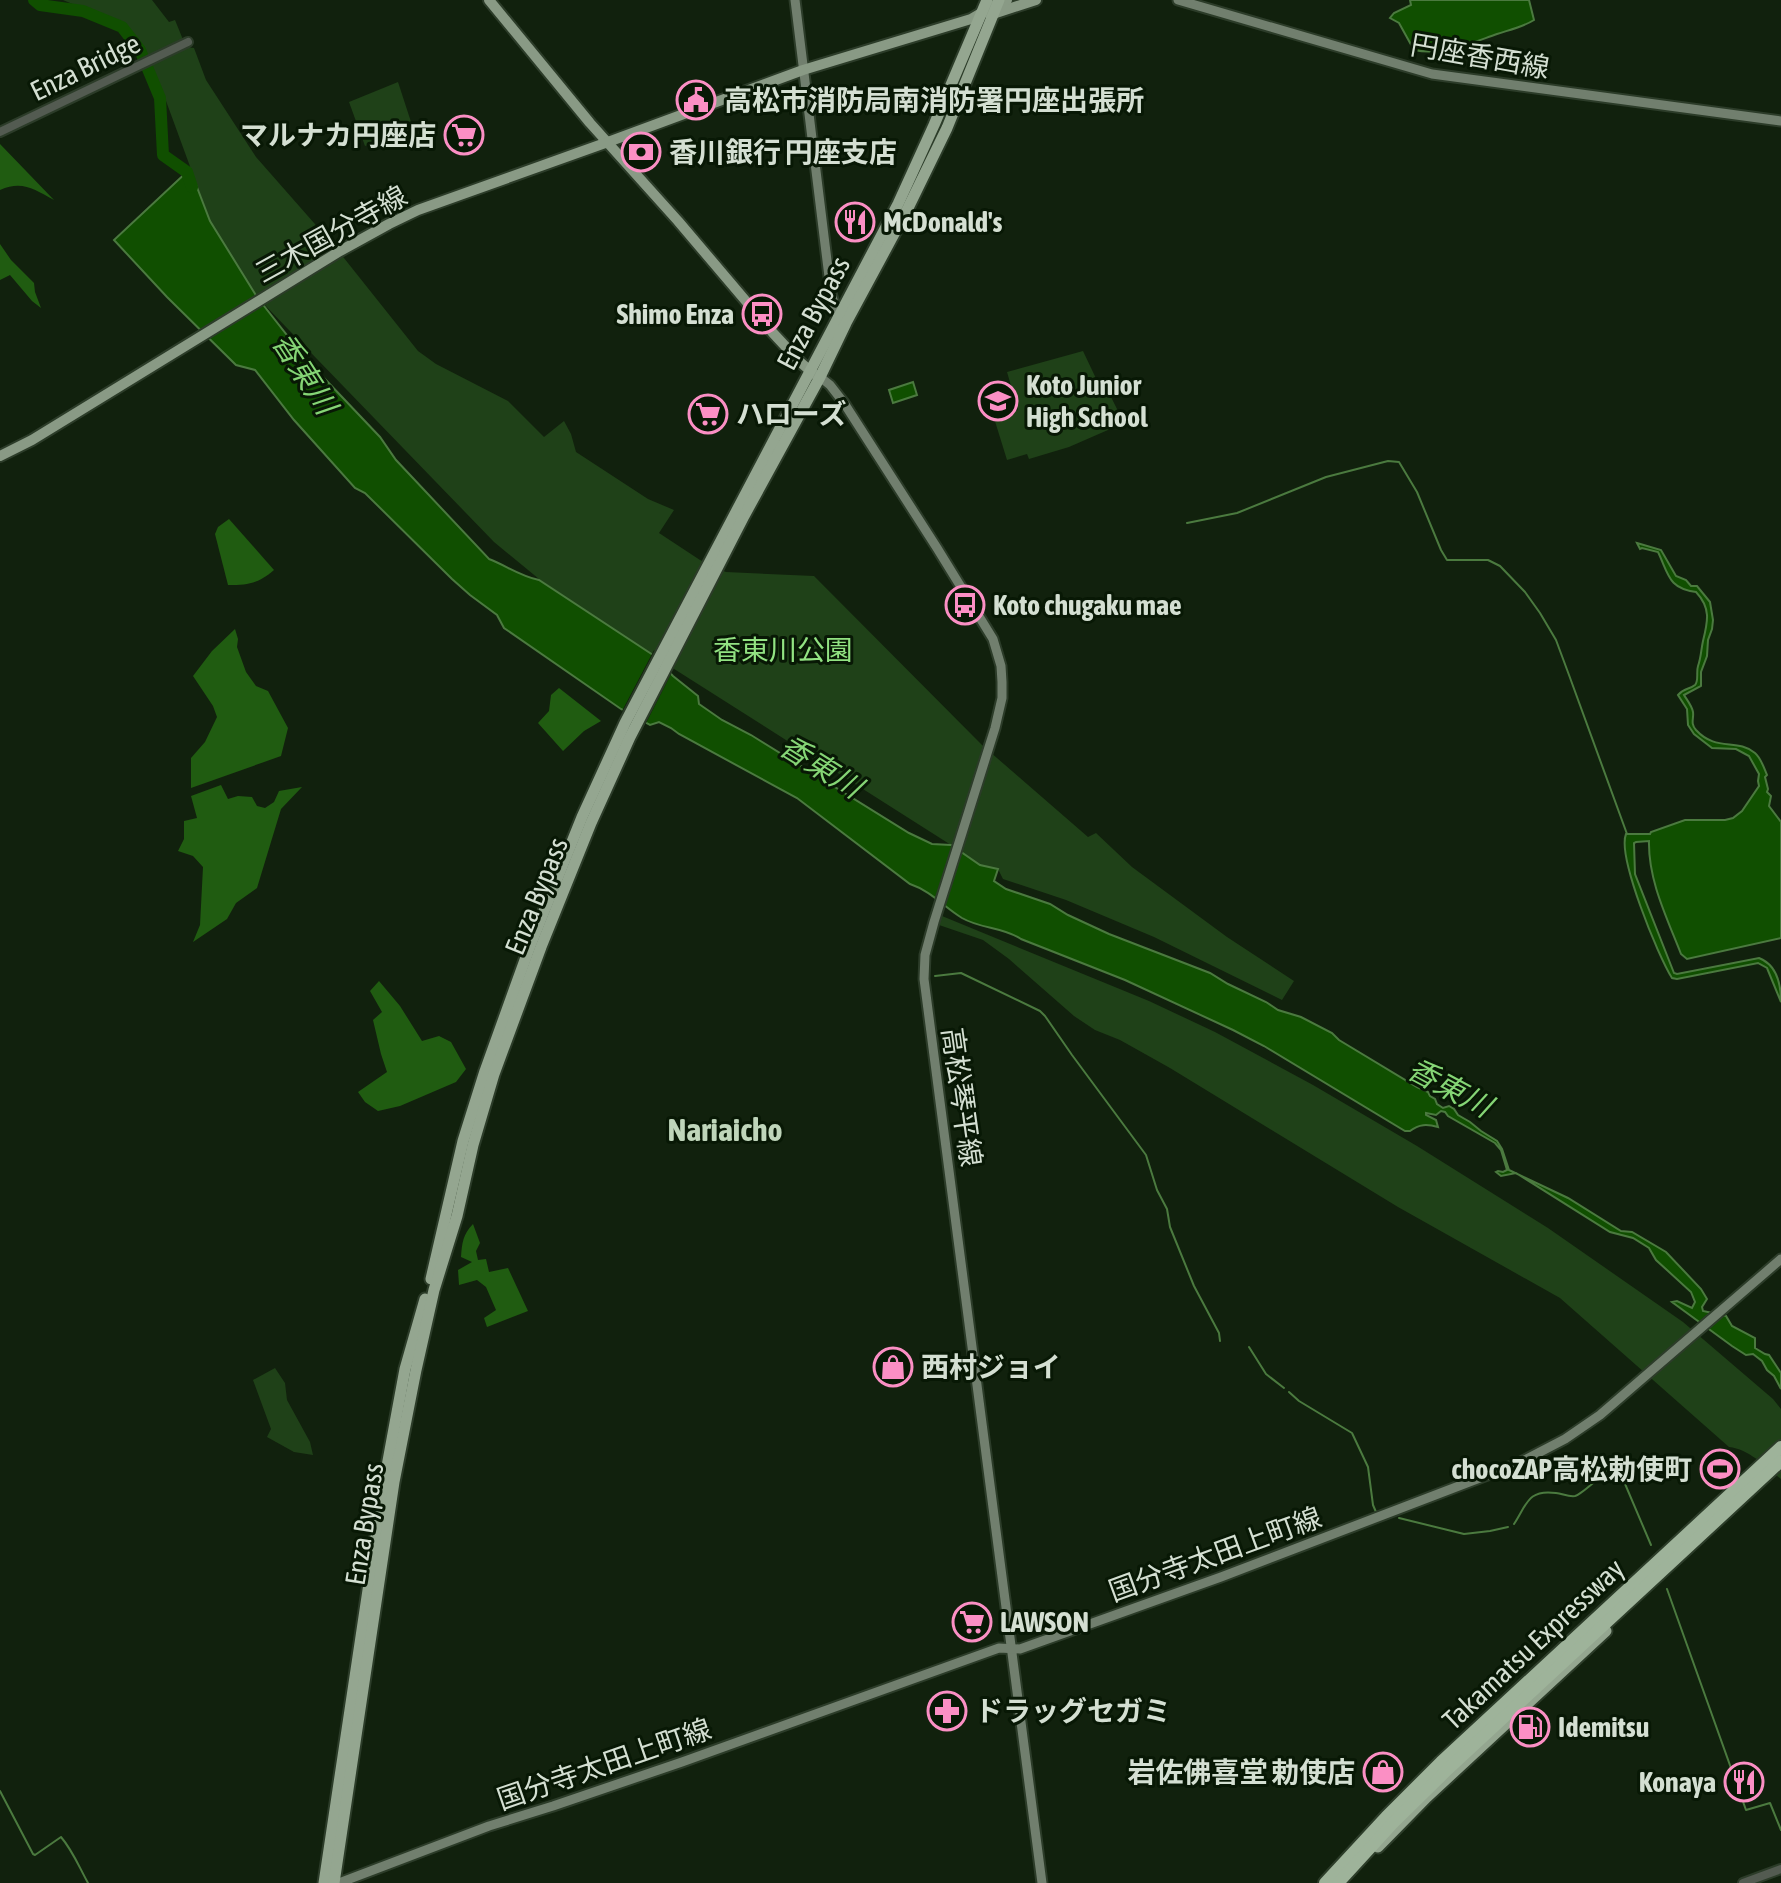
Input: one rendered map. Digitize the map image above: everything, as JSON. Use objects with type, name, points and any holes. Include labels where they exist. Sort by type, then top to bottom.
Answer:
[{"type":"highway","name":"Enza Bypass","points":[[324,1883],[379,1518],[405,1369],[431,1278],[463,1141],[485,1071],[530,946],[582,817],[842,320],[995,5]]},
{"type":"highway","name":"Enza Bypass","points":[[337,1883],[394,1482],[434,1290],[494,1074],[629,726]]},
{"type":"highway","points":[[1318,1883],[1355,1841],[1455,1742],[1652,1559],[1781,1445]]},
{"type":"highway","name":"Takamatsu Expressway","points":[[1325,1883],[1433,1770],[1781,1445]]},
{"type":"highway","points":[[1345,1883],[1427,1797],[1781,1463]]},
{"type":"highway","name":"Takamatsu Expressway","points":[[1338,1883],[1448,1769],[1781,1463]]},
{"type":"main road","points":[[489,0],[590,123],[773,333],[814,374]]},
{"type":"main road","points":[[795,0],[831,293],[842,320]]},
{"type":"main road","name":"三木国分寺線","points":[[0,456],[32,440],[340,251],[418,210],[803,70],[971,19],[995,5],[1036,0]]},
{"type":"main road","name":"円座香西線","points":[[1178,0],[1432,74],[1781,121]]},
{"type":"main road","name":"高松琴平線","points":[[814,374],[830,385],[844,403],[993,639],[1001,666],[1002,698],[934,922],[925,955],[924,979],[1042,1883]]},
{"type":"main road","name":"国分寺太田上町線","points":[[337,1883],[489,1826],[663,1768],[999,1648],[1020,1649],[1221,1577],[1509,1467],[1538,1454],[1595,1419],[1781,1259]]},
{"type":"street","name":"Enza Bridge","points":[[0,132],[188,42]]},
{"type":"street","points":[[1743,1883],[1781,1869]]},
{"type":"green space","name":"香東川公園","points":[[63,0],[152,0],[169,22],[175,20],[186,47],[194,48],[206,80],[256,157],[336,248],[418,351],[436,364],[508,401],[544,437],[564,421],[576,452],[648,499],[674,510],[659,533],[700,560],[726,572],[814,576],[982,745],[1088,837],[1096,833],[1132,867],[1227,937],[1294,981],[1282,1000],[1154,937],[1066,900],[1003,879],[998,869],[980,865],[539,579],[494,542],[257,297],[210,221],[162,90],[143,51],[122,25]]},
{"type":"green space","points":[[398,82],[413,128],[365,146],[349,102]]},
{"type":"green space","points":[[1083,351],[1101,389],[1108,391],[1124,423],[1069,447],[1029,459],[1027,454],[1007,460],[994,418],[1018,410],[1007,372]]},
{"type":"green space","points":[[942,916],[1149,1001],[1215,1032],[1417,1146],[1548,1228],[1683,1322],[1773,1399],[1781,1409],[1781,1479],[1750,1455],[1729,1447],[1560,1298],[1398,1207],[1170,1068],[1095,1030],[983,940],[939,925]]},
{"type":"green space","points":[[275,1368],[285,1383],[287,1400],[310,1442],[313,1455],[294,1452],[267,1437],[271,1429],[253,1380]]},
{"type":"shaded area","points":[[0,144],[54,200],[21,186],[0,190]]},
{"type":"shaded area","points":[[0,244],[34,283],[41,308],[10,275],[0,280]]},
{"type":"shaded area","points":[[229,519],[274,570],[263,578],[248,584],[228,585],[215,534],[218,527]]},
{"type":"shaded area","points":[[235,629],[237,647],[246,672],[256,686],[268,691],[288,728],[281,756],[191,788],[191,758],[205,742],[217,717],[193,676],[212,651]]},
{"type":"shaded area","points":[[559,688],[601,721],[584,731],[563,751],[538,723],[549,711],[551,695]]},
{"type":"shaded area","points":[[221,785],[228,799],[252,797],[257,806],[265,808],[274,802],[279,791],[302,787],[281,809],[257,888],[236,903],[227,919],[193,942],[200,925],[203,867],[193,856],[178,851],[184,839],[184,821],[197,818],[191,796]]},
{"type":"shaded area","points":[[379,981],[400,1006],[422,1041],[439,1036],[451,1042],[466,1069],[456,1082],[400,1106],[378,1111],[365,1102],[358,1092],[387,1072],[373,1020],[382,1012],[370,991]]},
{"type":"shaded area","points":[[473,1224],[480,1243],[476,1251],[478,1260],[486,1259],[489,1272],[508,1268],[528,1311],[487,1327],[484,1318],[496,1310],[486,1287],[477,1280],[459,1285],[458,1270],[472,1262],[461,1257],[464,1239]]},
{"type":"water","points":[[1410,0],[1529,0],[1534,20],[1457,48],[1414,50],[1399,23],[1390,18],[1411,5]]},
{"type":"water","points":[[190,169],[210,221],[257,297],[305,358],[489,559],[539,580],[653,655],[698,696],[699,704],[722,720],[909,833],[932,844],[951,845],[980,865],[998,869],[994,881],[1006,889],[1050,904],[1109,934],[1210,973],[1278,1010],[1301,1017],[1332,1033],[1428,1092],[1443,1108],[1449,1106],[1454,1109],[1458,1115],[1497,1141],[1502,1149],[1509,1170],[1516,1173],[1501,1176],[1496,1172],[1507,1170],[1501,1150],[1495,1143],[1445,1112],[1436,1115],[1426,1113],[1436,1120],[1438,1127],[1423,1125],[1405,1131],[1233,1030],[1125,980],[1007,932],[962,918],[910,884],[797,798],[671,728],[659,722],[650,725],[621,709],[504,628],[497,615],[452,579],[365,493],[355,488],[294,420],[255,370],[236,365],[114,240]]},
{"type":"water","points":[[913,382],[917,395],[893,403],[889,390]]},
{"type":"water","points":[[1637,543],[1661,550],[1676,576],[1691,586],[1697,586],[1710,602],[1713,620],[1701,672],[1701,686],[1684,695],[1692,710],[1696,730],[1711,741],[1741,746],[1755,753],[1767,775],[1767,792],[1771,796],[1769,806],[1781,822],[1781,938],[1687,959],[1681,954],[1659,899],[1649,841],[1634,843],[1635,874],[1674,973],[1759,958],[1770,965],[1777,976],[1781,1002],[1767,968],[1758,963],[1672,978],[1649,929],[1633,883],[1627,863],[1626,834],[1650,834],[1685,820],[1733,818],[1742,811],[1759,786],[1759,774],[1749,756],[1736,749],[1712,748],[1688,725],[1687,709],[1678,695],[1696,683],[1706,627],[1706,609],[1696,592],[1675,584],[1658,552],[1640,549]]},
{"type":"water","points":[[1518,1174],[1568,1198],[1621,1231],[1632,1232],[1666,1252],[1701,1289],[1707,1299],[1703,1311],[1726,1316],[1732,1326],[1755,1338],[1755,1348],[1769,1355],[1781,1373],[1781,1389],[1762,1361],[1732,1346],[1672,1302],[1692,1308],[1695,1302],[1691,1292],[1656,1260],[1649,1248],[1633,1238],[1610,1232]]},
{"type":"pier","points":[[654,650],[673,670],[644,727],[621,713]]},
{"type":"waterway","name":"香東川","points":[[34,0],[40,5],[83,11],[122,27],[140,50],[160,98],[163,155],[187,172],[192,187]]},
{"type":"waterway","points":[[1187,523],[1237,513],[1326,477],[1388,461],[1399,462],[1417,492],[1447,560],[1488,560],[1500,566],[1540,613],[1556,640],[1627,834]]},
{"type":"waterway","points":[[935,976],[961,973],[1045,1016],[1146,1155],[1157,1190],[1167,1209],[1170,1227],[1220,1341]]},
{"type":"waterway","points":[[1249,1347],[1266,1374],[1284,1388]]},
{"type":"waterway","points":[[1289,1392],[1352,1433],[1368,1467],[1376,1512]]},
{"type":"waterway","points":[[1617,1465],[1651,1545]]},
{"type":"waterway","points":[[1514,1524],[1529,1500],[1539,1493],[1575,1496],[1611,1468]]},
{"type":"waterway","points":[[1399,1518],[1464,1534],[1508,1527]]},
{"type":"waterway","points":[[1667,1589],[1746,1810],[1770,1803],[1781,1830]]},
{"type":"waterway","points":[[0,1791],[33,1854],[61,1837],[88,1883]]},
{"type":"place","name":"高松市消防局南消防署円座出張所","points":[[696,100]]},
{"type":"place","name":"マルナカ円座店","points":[[464,135]]},
{"type":"place","name":"香川銀行 円座支店","points":[[641,152]]},
{"type":"place","name":"McDonald's","points":[[855,222]]},
{"type":"place","name":"Shimo Enza","points":[[762,314]]},
{"type":"place","name":"Koto Junior High School","points":[[998,401]]},
{"type":"place","name":"ハローズ","points":[[708,414]]},
{"type":"place","name":"Koto chugaku mae","points":[[965,605]]},
{"type":"place","name":"西村ジョイ","points":[[893,1367]]},
{"type":"place","name":"chocoZAP高松勅使町","points":[[1720,1469]]},
{"type":"place","name":"LAWSON","points":[[972,1622]]},
{"type":"place","name":"ドラッグセガミ","points":[[947,1711]]},
{"type":"place","name":"Idemitsu","points":[[1530,1727]]},
{"type":"place","name":"岩佐佛喜堂 勅使店","points":[[1383,1772]]},
{"type":"place","name":"Konaya","points":[[1744,1782]]},
{"type":"district","name":"Nariaicho","points":[[725,1129]]}]
